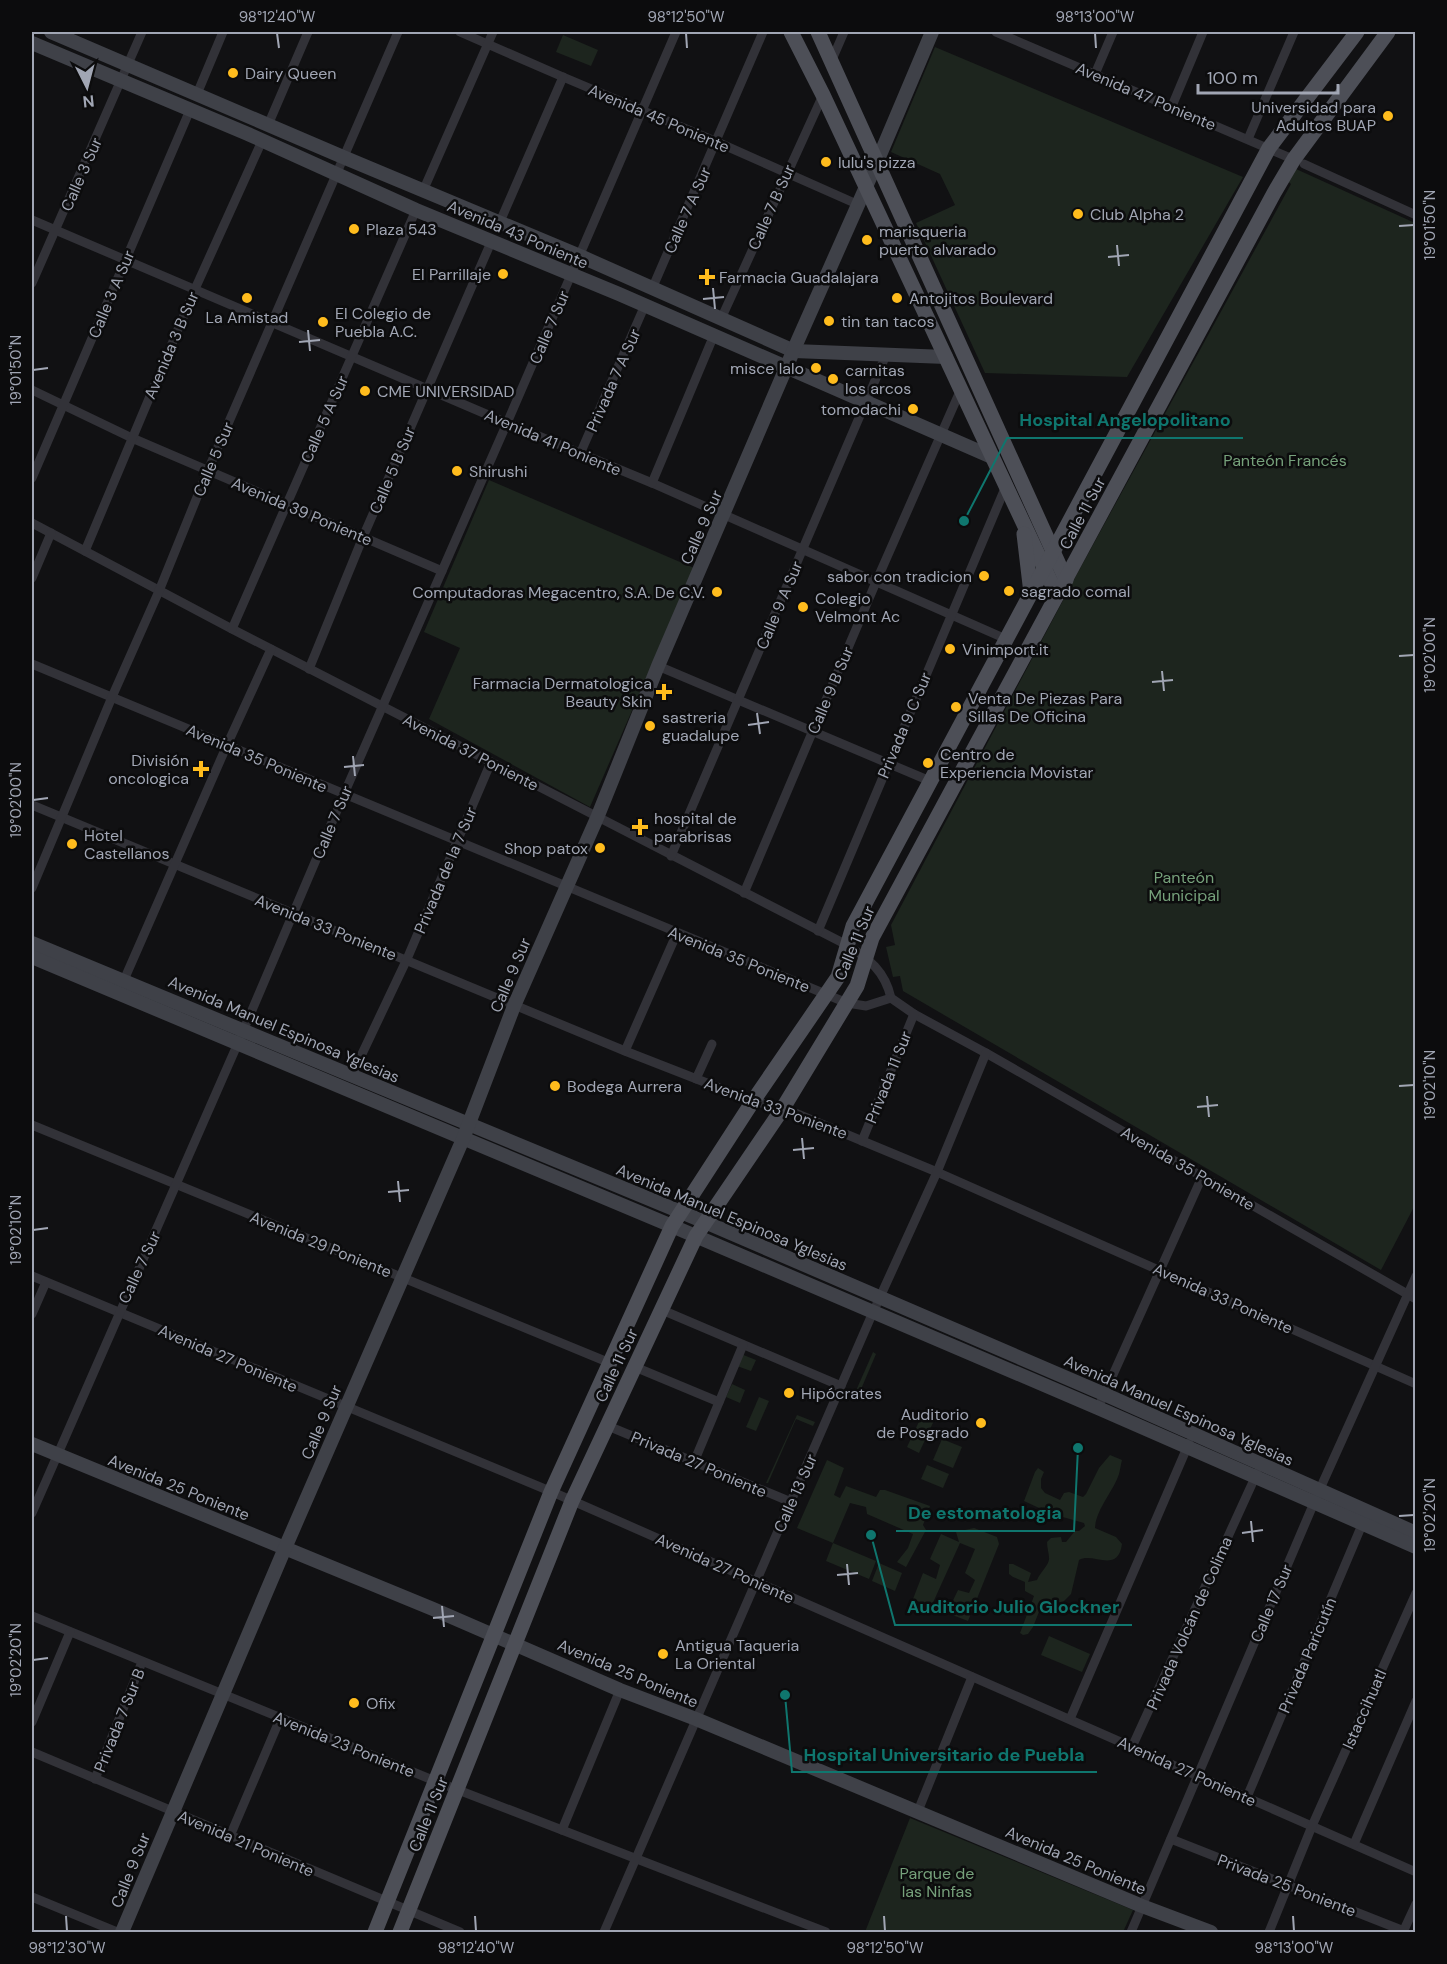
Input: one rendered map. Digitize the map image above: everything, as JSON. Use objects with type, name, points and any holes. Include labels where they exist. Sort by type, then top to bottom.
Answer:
[{"type":"main road","name":"Avenida 43 Poniente","points":[[51,32],[579,256],[794,351],[946,357]]},
{"type":"main road","points":[[790,32],[822,94],[1057,596]]},
{"type":"main road","points":[[818,32],[1066,580]]},
{"type":"main road","name":"Calle 9 Sur","points":[[122,1932],[345,1407],[469,1124],[514,1006],[597,818],[658,666],[878,162],[932,32]]},
{"type":"main road","name":"Calle 11 Sur","points":[[375,1932],[551,1492],[672,1226],[753,1101],[814,1013],[820,992],[837,977],[853,926],[1269,148],[1357,32]]},
{"type":"main road","name":"Calle 11 Sur","points":[[400,1932],[572,1501],[696,1236],[783,1108],[857,986],[872,938],[1057,596],[1298,161],[1389,32]]},
{"type":"main road","name":"Avenida 43 Poniente","points":[[32,44],[262,141],[416,210],[714,335],[992,457]]},
{"type":"main road","points":[[1023,522],[1031,593]]},
{"type":"main road","name":"Avenida Manuel Espinosa Yglesias","points":[[32,943],[124,980],[241,1037],[463,1138],[1098,1408],[1190,1441]]},
{"type":"main road","name":"Avenida Manuel Espinosa Yglesias","points":[[32,957],[241,1037],[352,1075],[705,1222],[1104,1394],[1190,1441],[1365,1518],[1416,1547]]},
{"type":"main road","name":"Avenida 25 Poniente","points":[[32,1444],[516,1643],[620,1690],[696,1719],[1142,1906],[1211,1932]]},
{"type":"main road","name":"Avenida Manuel Espinosa Yglesias","points":[[1365,1518],[1416,1533]]},
{"type":"street","name":"Calle 3 Sur","points":[[32,283],[142,32]]},
{"type":"street","points":[[196,94],[223,32]]},
{"type":"street","points":[[268,125],[308,32]]},
{"type":"street","name":"Calle 5 Sur","points":[[32,888],[208,470],[398,32]]},
{"type":"street","name":"Avenida 45 Poniente","points":[[459,32],[859,205]]},
{"type":"street","points":[[423,191],[493,32]]},
{"type":"street","name":"Calle 7 Sur","points":[[32,1513],[118,1312],[241,1037],[344,794],[676,32]]},
{"type":"street","name":"Calle 7 A Sur","points":[[652,289],[763,32]]},
{"type":"street","points":[[831,62],[844,32]]},
{"type":"street","name":"Avenida 47 Poniente","points":[[996,32],[1269,148],[1416,214]]},
{"type":"street","points":[[1020,42],[1024,32]]},
{"type":"street","points":[[1095,74],[1113,32]]},
{"type":"street","points":[[1172,106],[1203,32]]},
{"type":"street","points":[[1248,139],[1294,32]]},
{"type":"street","points":[[499,224],[563,77]]},
{"type":"street","name":"Calle 7 B Sur","points":[[721,320],[822,94]]},
{"type":"street","name":"Calle 3 A Sur","points":[[32,478],[190,110]]},
{"type":"street","name":"Avenida 3 B Sur","points":[[85,552],[195,289],[262,141]]},
{"type":"street","name":"Calle 5 A Sur","points":[[232,629],[416,210]]},
{"type":"street","name":"Avenida 41 Poniente","points":[[32,220],[652,483],[1006,639]]},
{"type":"street","name":"Calle 5 B Sur","points":[[309,669],[363,537],[492,240]]},
{"type":"street","name":"Privada 7 A Sur","points":[[580,454],[645,306]]},
{"type":"street","points":[[652,483],[714,335]]},
{"type":"street","name":"Calle 9 A Sur","points":[[671,856],[886,355]]},
{"type":"street","name":"Avenida 39 Poniente","points":[[32,390],[132,438],[442,571]]},
{"type":"street","name":"Calle 9 B Sur","points":[[744,893],[876,582],[961,390]]},
{"type":"street","name":"Privada 9 C Sur","points":[[818,931],[1006,486]]},
{"type":"street","name":"Avenida 37 Poniente","points":[[32,523],[309,669],[847,945],[867,957],[885,978],[891,998]]},
{"type":"street","points":[[32,578],[51,533]]},
{"type":"street","points":[[124,980],[271,649]]},
{"type":"street","name":"Avenida 35 Poniente","points":[[32,663],[847,1003],[866,1006],[891,998],[914,1014],[1416,1299]]},
{"type":"street","points":[[658,666],[930,781]]},
{"type":"street","name":"Privada de la 7 Sur","points":[[352,1075],[407,959],[491,762]]},
{"type":"street","name":"Avenida 33 Poniente","points":[[32,805],[407,959],[514,1006],[753,1101],[783,1108],[937,1172],[1416,1384]]},
{"type":"street","points":[[625,1051],[677,933]]},
{"type":"street","name":"Privada 11 Sur","points":[[862,1141],[914,1014]]},
{"type":"street","points":[[696,1079],[712,1044]]},
{"type":"street","name":"Calle 13 Sur","points":[[604,1932],[879,1298],[937,1172],[986,1053]]},
{"type":"street","name":"Avenida 29 Poniente","points":[[32,1125],[610,1363]]},
{"type":"street","points":[[1098,1408],[1202,1177]]},
{"type":"street","name":"Avenida 27 Poniente","points":[[32,1276],[572,1501],[1415,1872]]},
{"type":"street","name":"Calle 17 Sur","points":[[1131,1932],[1316,1497],[1416,1276]]},
{"type":"street","points":[[32,1314],[46,1282]]},
{"type":"street","points":[[662,1310],[841,1386]]},
{"type":"street","points":[[694,1462],[743,1345]]},
{"type":"street","points":[[635,1367],[719,1402]]},
{"type":"street","name":"Privada 27 Poniente","points":[[608,1426],[790,1502]]},
{"type":"street","points":[[1070,1719],[1190,1441]]},
{"type":"street","name":"Privada Volcán de Colima","points":[[1132,1747],[1258,1472]]},
{"type":"street","name":"Privada Paricutín","points":[[1247,1797],[1365,1518]]},
{"type":"street","name":"Istaccihuatl","points":[[1269,1932],[1312,1826],[1416,1593]]},
{"type":"street","name":"Avenida 23 Poniente","points":[[32,1616],[457,1790],[826,1932]]},
{"type":"street","points":[[32,1722],[70,1632]]},
{"type":"street","name":"Privada 7 Sur B","points":[[95,1779],[142,1662]]},
{"type":"street","points":[[918,1811],[972,1677]]},
{"type":"street","points":[[562,1830],[620,1690]]},
{"type":"street","points":[[1354,1844],[1416,1701]]},
{"type":"street","points":[[230,1836],[280,1719]]},
{"type":"street","name":"Avenida 21 Poniente","points":[[32,1752],[460,1932]]},
{"type":"street","name":"Privada 25 Poniente","points":[[1171,1839],[1404,1932]]},
{"type":"street","points":[[32,1897],[117,1932]]},
{"type":"street","points":[[1404,1932],[1416,1904]]},
{"type":"green space","points":[[563,35],[598,50],[591,66],[556,52]]},
{"type":"green space","name":"Club Alpha 2","points":[[935,47],[1243,177],[1127,377],[985,373],[916,223],[955,205],[940,174],[891,152]]},
{"type":"green space","name":"Panteón Municipal","points":[[1296,169],[1415,223],[1416,1203],[1381,1270],[903,991],[900,976],[893,977],[886,947],[895,945],[891,925],[1077,574],[1291,184],[1286,180]]},
{"type":"green space","points":[[489,480],[694,568],[590,807],[429,719],[460,648],[424,632]]},
{"type":"green space","points":[[873,1352],[876,1354],[859,1394],[855,1393]]},
{"type":"green space","points":[[741,1354],[756,1360],[751,1371],[737,1366]]},
{"type":"green space","points":[[732,1384],[745,1390],[740,1403],[726,1397]]},
{"type":"green space","points":[[759,1397],[769,1401],[756,1431],[746,1427]]},
{"type":"green space","points":[[925,1409],[937,1414],[919,1453],[907,1447]]},
{"type":"green space","points":[[797,1415],[815,1422],[813,1426],[796,1419],[768,1483],[766,1483]]},
{"type":"green space","points":[[942,1439],[962,1447],[953,1468],[933,1460]]},
{"type":"green space","points":[[1110,1455],[1122,1460],[1119,1474],[1098,1514],[1095,1528],[1116,1537],[1122,1544],[1120,1553],[1116,1558],[1110,1560],[1085,1558],[1079,1560],[1071,1594],[1062,1603],[1044,1599],[1033,1627],[1028,1634],[1023,1635],[1020,1633],[1034,1596],[1025,1591],[1025,1582],[1009,1574],[1009,1564],[1031,1573],[1028,1582],[1037,1580],[1049,1560],[1047,1542],[1051,1538],[1061,1537],[1062,1542],[1066,1542],[1075,1531],[1085,1526],[1084,1523],[1052,1514],[1024,1501],[1035,1472],[1038,1468],[1044,1472],[1041,1488],[1045,1493],[1060,1500],[1064,1493],[1069,1492],[1083,1497],[1099,1468]]},
{"type":"green space","points":[[827,1460],[844,1468],[834,1495],[840,1498],[846,1486],[876,1497],[880,1490],[885,1490],[930,1506],[923,1525],[926,1530],[906,1567],[897,1562],[908,1548],[913,1534],[867,1514],[866,1507],[850,1503],[833,1543],[797,1528]]},
{"type":"green space","points":[[927,1465],[949,1474],[943,1488],[921,1479]]},
{"type":"green space","points":[[974,1528],[997,1537],[999,1544],[968,1621],[947,1613],[958,1590],[969,1593],[975,1580],[965,1573],[975,1549],[960,1543],[931,1607],[913,1599],[923,1573],[936,1579],[940,1565],[930,1559],[941,1534],[959,1542],[956,1532]]},
{"type":"green space","points":[[833,1543],[876,1561],[869,1579],[826,1561]]},
{"type":"green space","points":[[879,1563],[902,1573],[895,1591],[872,1581]]},
{"type":"green space","points":[[1049,1636],[1090,1654],[1082,1672],[1041,1655]]},
{"type":"green space","name":"Parque de las Ninfas","points":[[910,1818],[1133,1910],[1123,1932],[865,1932]]},
{"type":"place","name":"Dairy Queen","points":[[233,73]]},
{"type":"place","name":"Universidad para Adultos BUAP","points":[[1388,116]]},
{"type":"place","name":"lulu's pizza","points":[[826,162]]},
{"type":"place","name":"Club Alpha 2","points":[[1078,214]]},
{"type":"place","name":"Plaza 543","points":[[354,229]]},
{"type":"place","name":"marisqueria puerto alvarado","points":[[867,240]]},
{"type":"place","name":"El Parrillaje","points":[[503,274]]},
{"type":"place","name":"Farmacia Guadalajara","points":[[707,277]]},
{"type":"place","name":"La Amistad","points":[[247,298]]},
{"type":"place","name":"Antojitos Boulevard","points":[[897,298]]},
{"type":"place","name":"tin tan tacos","points":[[829,321]]},
{"type":"place","name":"El Colegio de Puebla A.C.","points":[[323,322]]},
{"type":"place","name":"misce lalo","points":[[816,368]]},
{"type":"place","name":"carnitas los arcos","points":[[833,379]]},
{"type":"place","name":"CME UNIVERSIDAD","points":[[365,391]]},
{"type":"place","name":"tomodachi","points":[[913,409]]},
{"type":"place","name":"Shirushi","points":[[457,471]]},
{"type":"place","name":"Hospital Angelopolitano","points":[[964,521]]},
{"type":"place","name":"sabor con tradicion","points":[[984,576]]},
{"type":"place","name":"sagrado comal","points":[[1009,591]]},
{"type":"place","name":"Computadoras Megacentro, S.A. De C.V.","points":[[717,592]]},
{"type":"place","name":"Colegio Velmont Ac","points":[[803,607]]},
{"type":"place","name":"Vinimport.it","points":[[950,649]]},
{"type":"place","name":"Farmacia Dermatologica Beauty Skin","points":[[664,692]]},
{"type":"place","name":"Venta De Piezas Para Sillas De Oficina","points":[[956,707]]},
{"type":"place","name":"sastreria guadalupe","points":[[650,726]]},
{"type":"place","name":"Centro de Experiencia Movistar","points":[[928,763]]},
{"type":"place","name":"División oncologica","points":[[201,769]]},
{"type":"place","name":"hospital de parabrisas","points":[[640,827]]},
{"type":"place","name":"Hotel Castellanos","points":[[72,844]]},
{"type":"place","name":"Shop patox","points":[[600,848]]},
{"type":"place","name":"Bodega Aurrera","points":[[555,1086]]},
{"type":"place","name":"Hipócrates","points":[[789,1393]]},
{"type":"place","name":"Auditorio de Posgrado","points":[[981,1423]]},
{"type":"place","name":"De estomatologia","points":[[1078,1448]]},
{"type":"place","name":"Auditorio Julio Glockner","points":[[871,1535]]},
{"type":"place","name":"Antigua Taqueria La Oriental","points":[[663,1654]]},
{"type":"place","name":"Hospital Universitario de Puebla","points":[[785,1695]]},
{"type":"place","name":"Ofix","points":[[354,1703]]},
{"type":"park label","name":"Panteón Francés","points":[[1285,460]]}]
